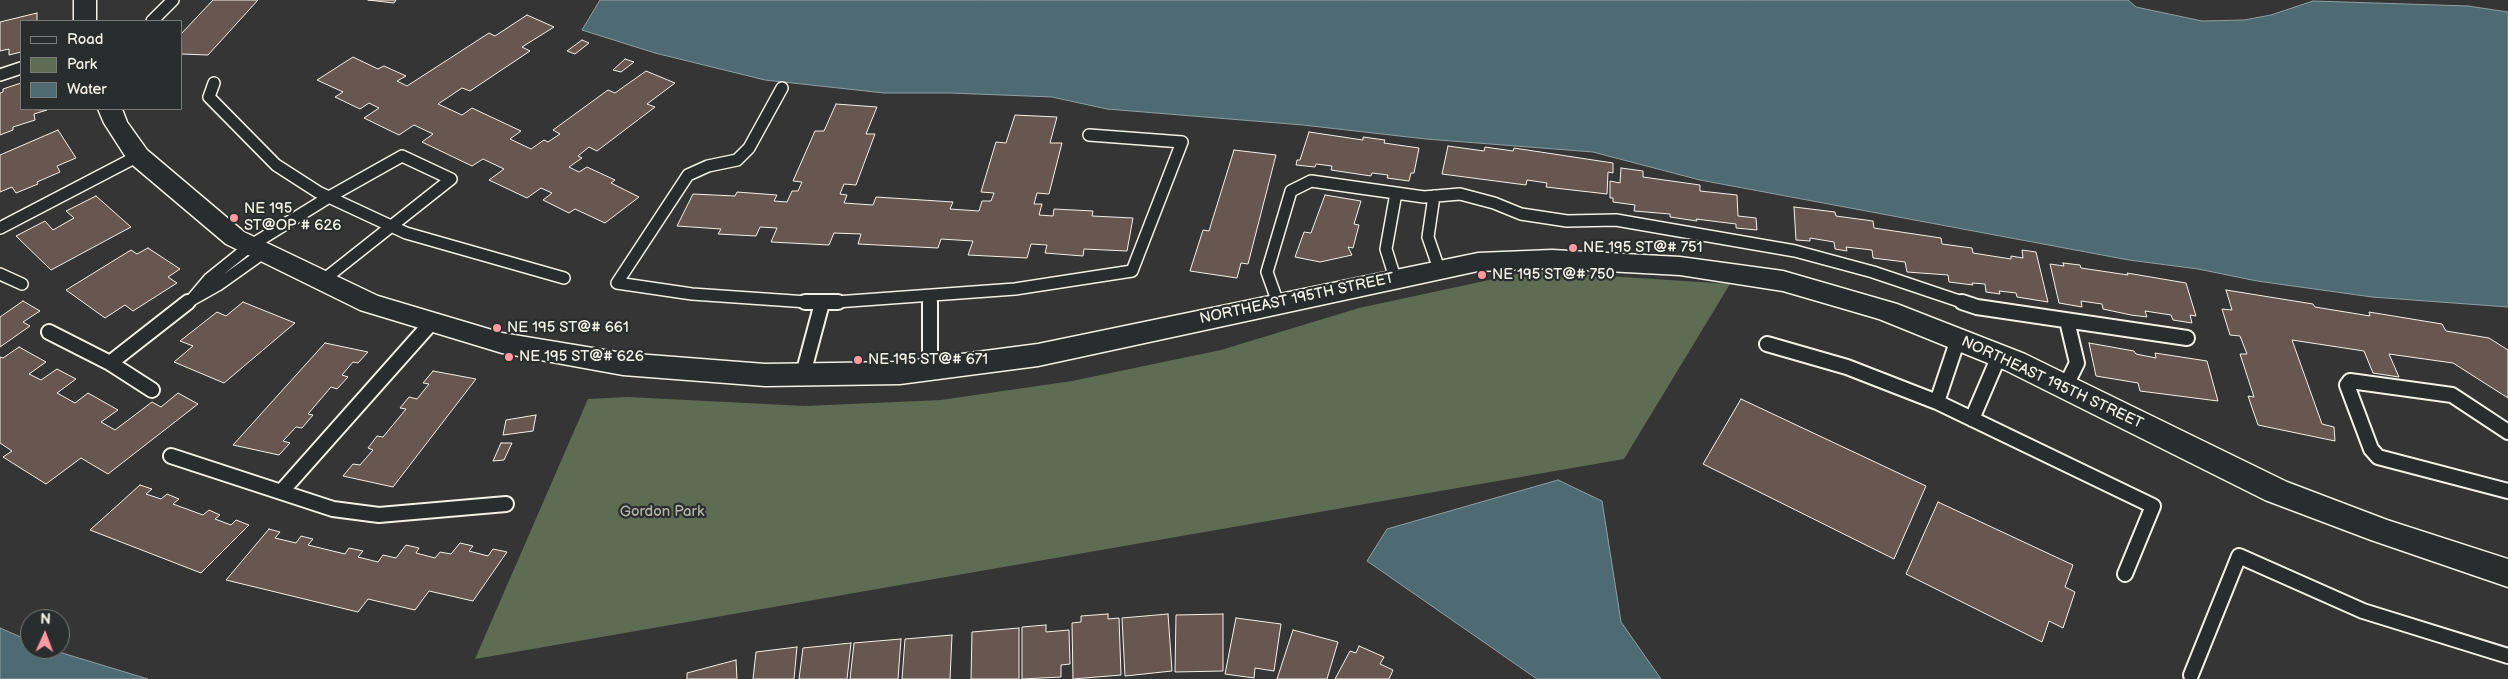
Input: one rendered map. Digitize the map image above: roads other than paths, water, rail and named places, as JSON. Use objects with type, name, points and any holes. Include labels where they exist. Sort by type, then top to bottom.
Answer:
[{"type":"street","points":[[84,0],[85,20]]},
{"type":"street","name":"NORTHEAST 195TH STREET","points":[[110,110],[116,123],[138,156],[235,238],[369,303],[502,343],[623,364],[765,375],[900,373],[1038,355],[1395,278],[1478,262],[1552,259],[1680,266],[1783,281],[1887,311],[1999,356],[2276,491],[2382,531],[2508,573]]},
{"type":"lane","points":[[153,20],[172,0]]},
{"type":"lane","points":[[0,75],[20,68]]},
{"type":"lane","points":[[214,83],[209,97],[276,165],[329,197],[406,233],[564,278]]},
{"type":"lane","points":[[782,88],[749,148],[737,160],[708,166],[688,175],[617,283],[692,294],[822,303],[1015,290],[1132,271],[1182,142],[1089,135]]},
{"type":"lane","points":[[0,228],[138,156]]},
{"type":"lane","points":[[110,363],[193,298],[218,285],[257,249],[329,197],[402,156],[451,178],[322,281]]},
{"type":"lane","points":[[1278,303],[1267,272],[1291,191],[1311,181],[1396,193],[1434,196],[1460,194],[1530,215],[1567,221],[1616,220],[1796,251],[1873,272],[1977,307],[2187,338]]},
{"type":"lane","points":[[1395,278],[1386,249],[1396,193]]},
{"type":"lane","points":[[1434,196],[1428,237],[1439,270]]},
{"type":"lane","points":[[0,274],[22,284]]},
{"type":"lane","points":[[930,297],[930,369]]},
{"type":"lane","points":[[803,374],[822,303]]},
{"type":"lane","points":[[2065,387],[2077,363],[2067,320]]},
{"type":"lane","points":[[281,492],[432,322]]},
{"type":"lane","points":[[50,332],[110,363],[152,390]]},
{"type":"lane","points":[[1937,402],[1958,340]]},
{"type":"lane","points":[[1767,344],[1847,366],[1937,402],[2153,506],[2125,574]]},
{"type":"lane","points":[[1972,419],[1999,356]]},
{"type":"lane","points":[[2508,432],[2452,395],[2350,381],[2347,385],[2371,449],[2378,457],[2508,491]]},
{"type":"lane","points":[[171,456],[333,509],[380,515],[506,504]]},
{"type":"lane","points":[[2192,675],[2239,556],[2363,611],[2508,656]]},
{"type":"water","points":[[600,0],[2128,0],[2136,7],[2202,21],[2244,20],[2271,15],[2313,1],[2468,6],[2508,12],[2508,307],[2372,297],[2129,260],[1700,180],[1593,152],[1426,139],[1303,125],[1107,109],[1052,97],[951,93],[884,93],[765,80],[655,53],[582,30]]},
{"type":"water","points":[[1558,480],[1602,501],[1621,622],[1661,679],[1537,679],[1367,561],[1387,529]]},
{"type":"water","points":[[0,628],[20,637],[20,659],[70,659],[70,655],[148,679],[0,679]]},
{"type":"place","name":"NE 195 ST@OP # 626","points":[[234,218]]},
{"type":"place","name":"NE 195 ST@# 751","points":[[1573,248]]},
{"type":"place","name":"NE 195 ST@# 750","points":[[1482,275]]},
{"type":"place","name":"NE 195 ST@# 661","points":[[497,328]]},
{"type":"place","name":"NE 195 ST@# 626","points":[[509,357]]},
{"type":"place","name":"NE 195 ST@# 671","points":[[858,360]]},
{"type":"park label","name":"Gordon Park","points":[[662,512]]}]
